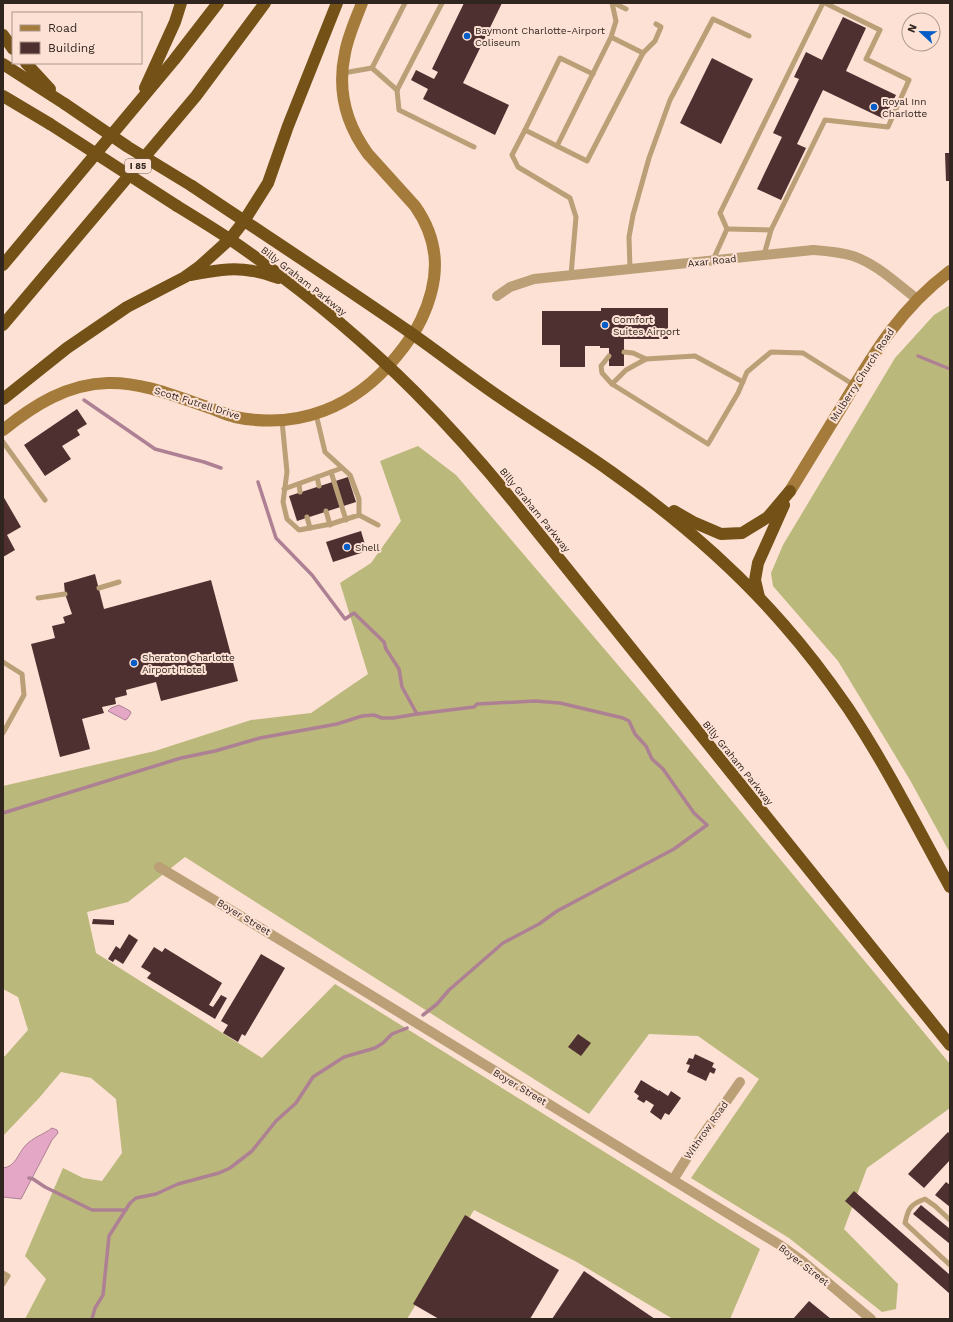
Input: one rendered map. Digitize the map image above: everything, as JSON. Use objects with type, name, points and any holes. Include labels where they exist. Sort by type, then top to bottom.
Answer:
[{"type":"highway","points":[[135,108],[175,22],[181,3]]},
{"type":"highway","points":[[3,265],[135,108],[218,3]]},
{"type":"highway","name":"I 85","points":[[3,325],[196,96],[266,3]]},
{"type":"highway","points":[[3,399],[67,348],[128,307],[199,267],[230,239],[244,221],[268,183],[288,126],[337,3]]},
{"type":"highway","points":[[3,35],[12,48]]},
{"type":"highway","name":"Billy Graham Parkway","points":[[3,64],[128,147],[192,186],[413,334],[501,398],[641,493],[713,552],[784,624],[847,707],[892,782],[950,887]]},
{"type":"highway","points":[[27,64],[65,104]]},
{"type":"highway","name":"Billy Graham Parkway","points":[[3,96],[50,124],[176,206],[230,239],[286,280],[342,326],[415,392],[483,464],[950,1045]]},
{"type":"highway","points":[[185,276],[217,270],[236,269],[255,271],[286,280]]},
{"type":"highway","points":[[641,493],[693,522],[721,534],[742,534],[768,517],[790,491]]},
{"type":"highway","points":[[759,597],[755,580],[758,563],[790,491]]},
{"type":"street","name":"Scott Futrell Drive","points":[[3,430],[19,417],[48,398],[70,389],[92,384],[108,383],[130,384],[152,389],[235,417],[261,420],[299,418],[330,409],[350,399],[388,367],[406,345],[428,306],[436,268],[430,232],[422,216],[362,146],[352,127],[344,103],[342,93],[342,73],[345,52],[362,3]]},
{"type":"street","name":"Axar Road","points":[[497,296],[510,287],[534,279],[813,250],[852,256],[864,261],[917,298]]},
{"type":"street","name":"Mulberry Church Road","points":[[790,491],[879,345],[896,322],[917,298],[950,272]]},
{"type":"street","name":"Boyer Street","points":[[159,866],[794,1254],[872,1319]]},
{"type":"street","name":"Withrow Road","points":[[673,1180],[740,1082]]},
{"type":"lane","points":[[372,68],[405,3]]},
{"type":"lane","points":[[442,3],[397,90],[399,110],[474,147]]},
{"type":"lane","points":[[613,3],[626,9]]},
{"type":"lane","points":[[557,146],[611,37],[616,21],[613,3]]},
{"type":"lane","points":[[712,261],[727,229],[720,213],[824,3],[880,30],[866,59],[909,80],[888,127],[825,120],[771,230],[764,255]]},
{"type":"lane","points":[[630,269],[629,237],[633,215],[649,158],[670,100],[713,18],[749,36]]},
{"type":"lane","points":[[525,130],[587,161],[643,53],[655,41],[661,27],[656,24]]},
{"type":"lane","points":[[611,37],[643,53]]},
{"type":"lane","points":[[571,275],[576,217],[570,198],[518,167],[512,155],[560,58],[593,74]]},
{"type":"lane","points":[[342,73],[372,68]]},
{"type":"lane","points":[[372,68],[397,90]]},
{"type":"lane","points":[[727,229],[771,230]]},
{"type":"lane","points":[[624,352],[633,353],[646,359]]},
{"type":"lane","points":[[609,356],[602,366],[602,373],[612,384],[708,444],[738,394],[747,372],[771,352],[803,353],[854,385]]},
{"type":"lane","points":[[612,384],[626,370],[646,359],[695,356],[743,382]]},
{"type":"lane","points":[[316,414],[325,452],[350,475],[360,499],[359,515]]},
{"type":"lane","points":[[282,420],[287,472],[283,502],[287,519],[300,530],[330,525],[359,515],[378,525]]},
{"type":"lane","points":[[3,442],[45,500]]},
{"type":"lane","points":[[284,489],[342,468]]},
{"type":"lane","points":[[331,472],[346,520]]},
{"type":"lane","points":[[317,477],[319,486]]},
{"type":"lane","points":[[298,484],[300,492]]},
{"type":"lane","points":[[326,512],[330,525]]},
{"type":"lane","points":[[307,518],[310,528]]},
{"type":"lane","points":[[99,588],[119,582]]},
{"type":"lane","points":[[38,598],[65,594]]},
{"type":"lane","points":[[3,662],[22,674],[24,695],[3,733]]},
{"type":"lane","points":[[950,1220],[925,1199],[915,1202],[907,1211],[906,1223],[950,1265]]},
{"type":"lane","points":[[3,1273],[8,1276],[3,1284]]},
{"type":"shaded area","points":[[950,305],[950,853],[910,780],[838,661],[773,586],[771,573],[783,545],[895,358],[934,315]]},
{"type":"shaded area","points":[[418,446],[456,475],[664,719],[950,1064],[950,1108],[867,1168],[844,1229],[898,1284],[896,1309],[882,1312],[789,1238],[691,1178],[759,1079],[698,1036],[649,1034],[589,1114],[185,857],[128,902],[87,912],[96,953],[262,1058],[335,984],[760,1249],[730,1319],[673,1319],[575,1261],[474,1210],[407,1319],[25,1319],[46,1279],[25,1256],[63,1168],[83,1178],[102,1181],[122,1153],[116,1099],[91,1078],[61,1072],[3,1136],[3,1056],[5,1056],[28,1030],[18,997],[3,989],[3,786],[155,751],[251,720],[311,713],[368,674],[340,583],[371,563],[401,521],[380,461]]},
{"type":"shaded area","points":[[119,705],[131,713],[125,720],[108,711]]},
{"type":"shaded area","points":[[52,1128],[57,1130],[58,1133],[52,1140],[21,1199],[3,1197],[3,1168],[11,1165],[16,1160],[28,1143]]},
{"type":"building","name":"Baymont Charlotte-Airport Coliseum","points":[[464,3],[502,3],[463,83],[509,105],[495,135],[423,99],[428,89],[411,80],[416,70],[434,79],[438,72],[432,69]]},
{"type":"building","name":"Royal Inn Charlotte","points":[[843,17],[866,28],[846,71],[896,95],[884,119],[823,90],[797,144],[806,148],[781,200],[757,189],[782,137],[773,133],[799,79],[794,77],[806,52],[822,60]]},
{"type":"building","points":[[712,58],[753,79],[721,144],[680,123]]},
{"type":"building","points":[[945,153],[950,153],[950,181],[946,181]]},
{"type":"building","name":"Comfort Suites Airport","points":[[601,308],[668,308],[668,339],[624,339],[624,366],[609,366],[609,348],[600,348],[600,346],[585,346],[585,367],[560,367],[560,345],[542,345],[542,311],[601,311]]},
{"type":"building","points":[[77,409],[87,424],[77,430],[80,435],[62,446],[71,459],[45,476],[24,445]]},
{"type":"building","points":[[348,477],[356,502],[297,521],[289,496]]},
{"type":"building","points":[[3,496],[21,527],[7,535],[15,550],[3,557]]},
{"type":"building","name":"Shell","points":[[361,531],[367,551],[333,562],[326,542]]},
{"type":"building","name":"Sheraton Charlotte Airport Hotel","points":[[95,574],[104,609],[211,580],[238,681],[161,701],[156,682],[126,690],[127,695],[115,698],[116,704],[102,707],[104,713],[82,719],[90,749],[60,757],[31,644],[55,638],[52,626],[65,623],[63,617],[72,614],[65,594],[64,583]]},
{"type":"building","points":[[93,919],[114,920],[114,925],[92,924]]},
{"type":"building","points":[[129,934],[138,940],[123,964],[115,959],[113,962],[108,959],[116,946],[120,949]]},
{"type":"building","points":[[154,947],[162,952],[165,948],[222,983],[209,1005],[213,1007],[221,995],[227,998],[215,1019],[147,978],[151,973],[141,967]]},
{"type":"building","points":[[261,954],[285,968],[245,1036],[242,1034],[238,1042],[223,1033],[228,1025],[221,1021]]},
{"type":"building","points":[[578,1034],[591,1043],[581,1056],[568,1047]]},
{"type":"building","points":[[695,1054],[714,1063],[712,1067],[716,1069],[714,1074],[710,1072],[706,1081],[687,1072],[690,1065],[686,1064],[689,1058],[693,1059]]},
{"type":"building","points":[[641,1080],[668,1096],[671,1091],[681,1098],[669,1115],[665,1113],[661,1120],[650,1112],[654,1105],[646,1100],[644,1103],[637,1099],[639,1096],[634,1092]]},
{"type":"building","points":[[948,1132],[950,1134],[950,1160],[924,1188],[908,1174]]},
{"type":"building","points":[[946,1182],[950,1185],[950,1207],[935,1195]]},
{"type":"building","points":[[854,1191],[950,1275],[950,1294],[845,1201]]},
{"type":"building","points":[[921,1205],[950,1229],[950,1244],[913,1214]]},
{"type":"building","points":[[465,1215],[559,1270],[530,1319],[439,1319],[413,1304]]},
{"type":"building","points":[[584,1271],[655,1319],[552,1319]]},
{"type":"building","points":[[809,1301],[831,1319],[793,1319]]},
{"type":"waterway","points":[[918,356],[950,369]]},
{"type":"waterway","points":[[84,400],[155,449],[221,468]]},
{"type":"waterway","points":[[258,482],[276,538],[312,575],[345,619],[354,613],[384,642],[386,649],[399,669],[402,687],[417,714]]},
{"type":"waterway","points":[[3,813],[181,758],[215,751],[260,738],[337,724],[362,716],[374,715],[382,718],[393,718],[474,707],[477,704],[535,701],[560,703],[623,718],[629,721],[635,734],[646,746],[652,759],[663,769],[694,813],[707,825],[674,849],[557,911],[539,924],[503,943],[423,1015]]},
{"type":"waterway","points":[[92,1319],[95,1308],[103,1295],[109,1236],[130,1203],[136,1198],[156,1194],[178,1184],[219,1173],[230,1168],[252,1151],[276,1121],[296,1103],[313,1077],[344,1057],[375,1048],[383,1043],[392,1034],[407,1028]]},
{"type":"waterway","points":[[29,1178],[92,1210],[126,1210]]},
{"type":"place","name":"Baymont Charlotte-Airport Coliseum","points":[[467,36]]},
{"type":"place","name":"Royal Inn Charlotte","points":[[874,107]]},
{"type":"place","name":"Comfort Suites Airport","points":[[605,325]]},
{"type":"place","name":"Shell","points":[[347,547]]},
{"type":"place","name":"Sheraton Charlotte Airport Hotel","points":[[134,663]]}]
